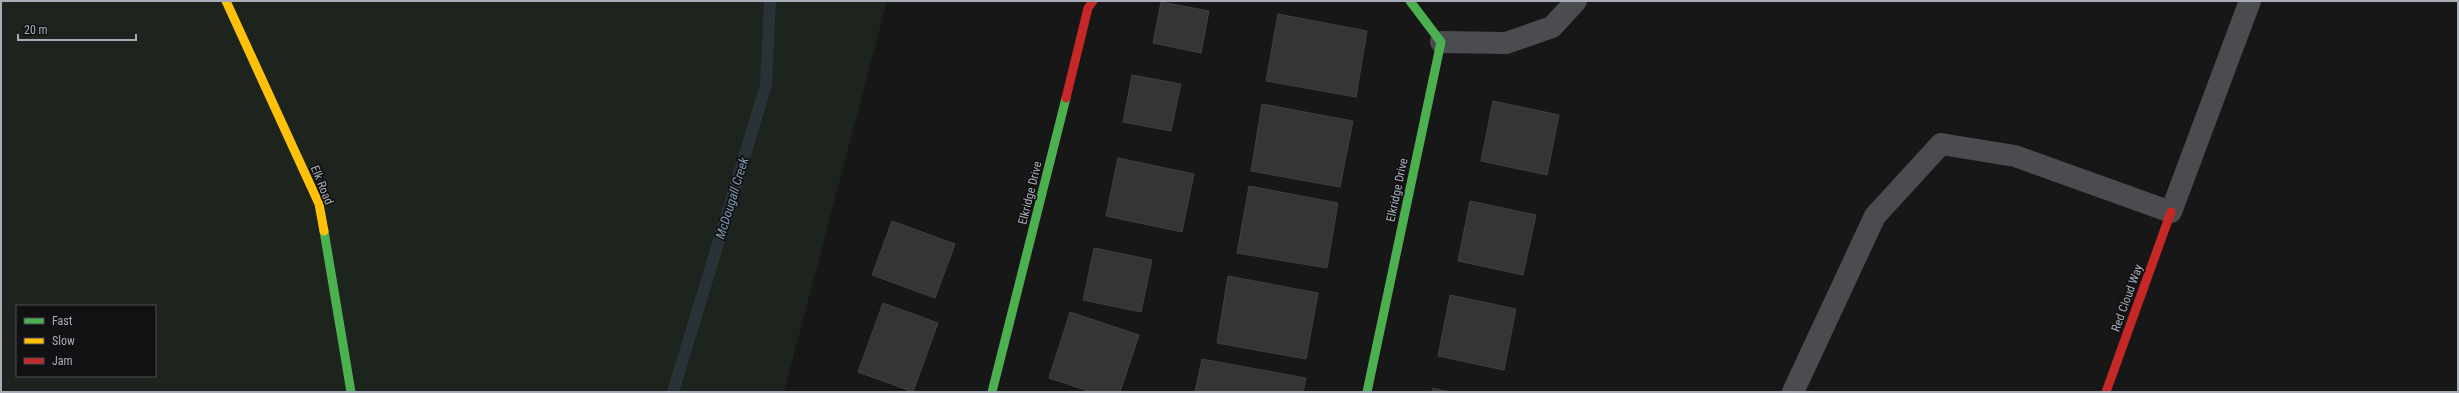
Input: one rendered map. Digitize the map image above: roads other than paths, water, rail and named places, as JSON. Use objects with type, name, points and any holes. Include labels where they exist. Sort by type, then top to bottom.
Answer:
[{"type":"street","name":"Elk Road","points":[[226,1],[318,204],[351,392]]},
{"type":"street","name":"Elkridge Drive","points":[[992,392],[1088,8],[1093,1]]},
{"type":"street","points":[[1410,1],[1441,42],[1506,44],[1552,27],[1576,1]]},
{"type":"street","points":[[1793,392],[1875,216],[1941,144],[2015,156],[2171,212],[2250,1]]},
{"type":"street","name":"Elkridge Drive","points":[[1367,392],[1441,42]]},
{"type":"street","name":"Red Cloud Way","points":[[2106,392],[2171,212]]},
{"type":"waterway","name":"McDougall Creek","points":[[673,392],[766,85],[770,1]]}]
